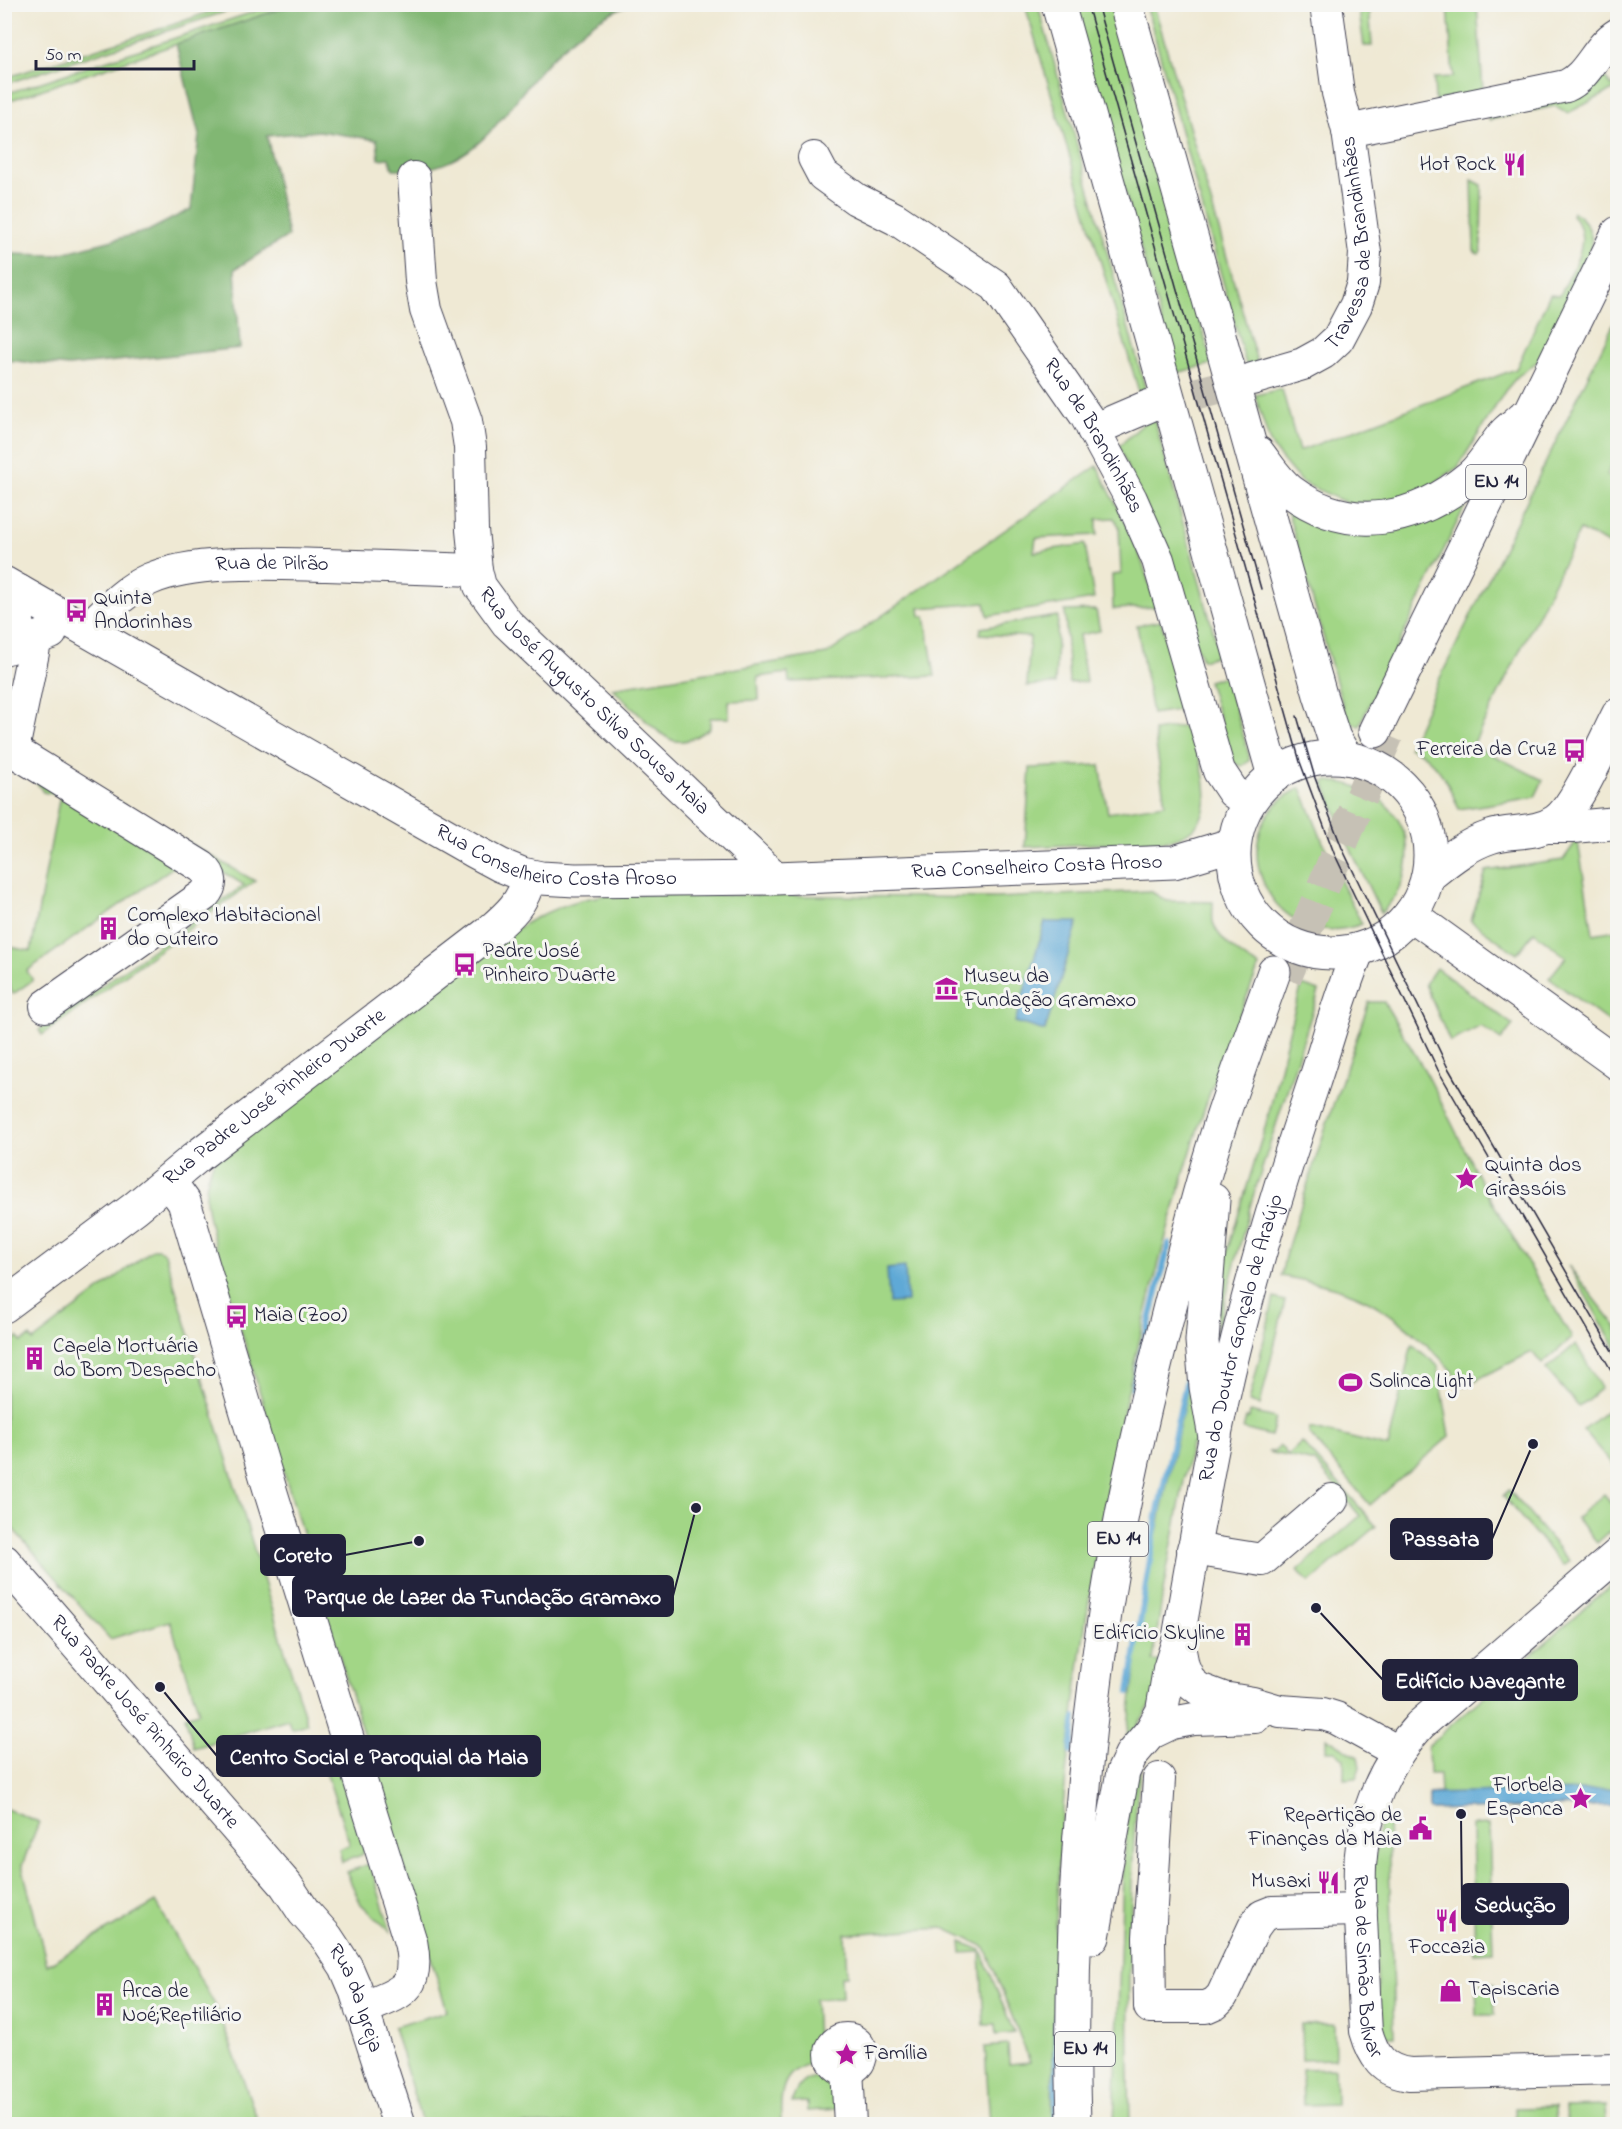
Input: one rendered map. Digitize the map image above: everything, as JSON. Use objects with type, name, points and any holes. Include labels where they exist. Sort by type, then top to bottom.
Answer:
[{"type":"main road","points":[[1058,4],[1274,776]]},
{"type":"main road","points":[[1126,4],[1329,726],[1346,758]]},
{"type":"main road","name":"EN 14","points":[[1617,233],[1381,733],[1617,261]]},
{"type":"main road","points":[[1248,440],[1275,476],[1290,491],[1326,511],[1362,519],[1401,516],[1438,500],[1472,475],[1504,434],[1531,411]]},
{"type":"main road","name":"Rua Conselheiro Costa Aroso","points":[[12,587],[491,860],[530,876],[575,880],[776,879],[1235,860]]},
{"type":"main road","points":[[1428,876],[1470,845],[1491,837],[1545,827],[1557,821],[1569,808],[1617,715]]},
{"type":"main road","points":[[1328,757],[1346,758],[1374,766],[1398,782],[1419,811],[1424,821],[1430,848],[1428,876],[1419,900],[1410,914],[1385,936],[1359,949],[1344,953],[1316,952],[1285,941],[1258,920],[1248,907],[1235,860],[1239,823],[1249,803],[1261,787],[1286,768],[1328,757]]},
{"type":"main road","points":[[1419,811],[1457,830],[1491,837]]},
{"type":"main road","name":"Rua Padre José Pinheiro Duarte","points":[[4,1306],[487,934],[516,909],[530,876]]},
{"type":"main road","name":"EN 14","points":[[1074,2124],[1074,1959],[1082,1818],[1089,1729],[1116,1548],[1149,1389],[1189,1230],[1217,1133],[1280,975],[1214,1192],[1171,1352],[1126,1561],[1114,1639],[1092,1842],[1086,1974],[1085,2124]]},
{"type":"main road","points":[[169,1181],[184,1202],[411,1944],[414,1964],[410,1982],[399,1993],[361,2008]]},
{"type":"main road","points":[[1214,1192],[1202,1341],[1206,1387],[1215,1437]]},
{"type":"main road","name":"Rua Padre José Pinheiro Duarte","points":[[4,1561],[286,1885]]},
{"type":"main road","points":[[1086,1974],[1120,1784],[1126,1762],[1149,1734]]},
{"type":"main road","name":"Rua da Igreja","points":[[286,1885],[304,1912],[338,1952],[351,1977],[399,2124]]},
{"type":"street","points":[[1326,4],[1338,93],[1348,131]]},
{"type":"street","name":"Travessa de Brandinhães","points":[[1252,379],[1303,364],[1323,353],[1338,339],[1356,305],[1363,283],[1365,253],[1348,131],[1573,83],[1617,34]]},
{"type":"street","name":"Rua de Brandinhães","points":[[814,158],[823,175],[856,199],[896,219],[996,286],[1086,416],[1140,516],[1158,560],[1219,771],[1233,792],[1249,803]]},
{"type":"street","name":"Rua José Augusto Silva Sousa Maia","points":[[414,178],[421,281],[426,310],[466,421],[470,447],[472,530],[480,586],[507,623],[776,879]]},
{"type":"street","points":[[1093,430],[1149,406]]},
{"type":"street","name":"Rua de Pilrão","points":[[19,644],[79,626],[151,579],[185,570],[254,563],[476,570]]},
{"type":"street","points":[[12,587],[19,644],[15,740],[17,753],[202,867],[208,873],[210,881],[204,895],[46,1006]]},
{"type":"street","points":[[1545,827],[1617,823]]},
{"type":"street","points":[[1410,914],[1617,1064]]},
{"type":"street","name":"Rua do Doutor Gonçalo de Araújo","points":[[1149,1734],[1162,1711],[1169,1670],[1178,1641],[1215,1437],[1270,1215],[1342,990],[1359,949]]},
{"type":"street","points":[[1193,1549],[1262,1560],[1332,1500]]},
{"type":"street","name":"Rua de Simão Bolívar","points":[[1617,1554],[1420,1725],[1398,1752],[1377,1792],[1365,1833],[1360,1868],[1366,2031],[1373,2052],[1388,2068],[1404,2074],[1438,2075],[1617,2069]]},
{"type":"street","points":[[1178,1641],[1183,1666],[1190,1682],[1199,1689],[1223,1698],[1280,1711],[1323,1714],[1336,1718],[1398,1752]]},
{"type":"street","points":[[1149,1734],[1172,1723],[1194,1719],[1253,1717],[1280,1711]]},
{"type":"street","points":[[1159,1779],[1149,1936],[1150,2007],[1206,2007],[1215,2003],[1222,1996],[1254,1927],[1262,1917],[1272,1912],[1361,1910]]},
{"type":"street","points":[[847,2069],[850,2124]]},
{"type":"green space","points":[[229,5],[246,5],[5,84],[5,78]]},
{"type":"green space","points":[[275,5],[292,5],[5,102],[5,94]]},
{"type":"green space","points":[[292,5],[629,5],[603,17],[568,42],[538,73],[492,130],[465,153],[449,162],[426,169],[393,169],[389,158],[379,159],[377,140],[319,131],[267,136],[288,236],[235,269],[240,348],[69,366],[5,360],[4,254],[55,255],[148,231],[191,209],[199,135],[176,44]]},
{"type":"green space","points":[[1025,5],[1038,5],[1148,398],[1141,399]]},
{"type":"green space","points":[[1072,5],[1113,5],[1212,364],[1176,373]]},
{"type":"green space","points":[[1146,5],[1154,5],[1258,365],[1248,368],[1245,361]]},
{"type":"green space","points":[[1358,5],[1369,5],[1372,46],[1364,46]]},
{"type":"green space","points":[[1448,5],[1477,5],[1483,91],[1435,101],[1434,78],[1453,77]]},
{"type":"green space","points":[[1592,71],[1605,77],[1611,86],[1617,83],[1617,88],[1568,113],[1555,106],[1489,120],[1486,108]]},
{"type":"green space","points":[[1472,180],[1482,185],[1481,252],[1479,254],[1474,250]]},
{"type":"green space","points":[[1573,212],[1586,223],[1591,238],[1591,250],[1538,361],[1517,377],[1505,391],[1458,467],[1411,499],[1349,504],[1301,482],[1275,451],[1269,440],[1255,395],[1282,389],[1299,451],[1516,369],[1550,294],[1560,295],[1579,254],[1582,234],[1579,224],[1572,215]]},
{"type":"green space","points":[[1617,317],[1617,454],[1607,475],[1617,481],[1617,548],[1580,530],[1473,745],[1543,780],[1535,797],[1459,809],[1440,772],[1427,758],[1409,747],[1438,682]]},
{"type":"green space","points":[[1153,415],[1220,655],[1202,660],[1119,446]]},
{"type":"green space","points":[[1097,466],[1136,544],[1157,607],[1113,609],[1112,575],[1121,574],[1119,526],[1114,518],[1097,519],[1097,535],[1036,538],[1034,552],[1085,544],[1094,599],[988,616],[985,603],[919,608],[920,616],[925,616],[935,676],[789,682],[788,673],[758,677],[759,700],[729,701],[729,718],[710,718],[710,728],[685,741],[676,741],[662,734],[612,688],[827,654]]},
{"type":"green space","points":[[1464,500],[1466,504],[1359,726],[1347,720],[1286,506],[1311,515]]},
{"type":"green space","points":[[1096,610],[1100,631],[1079,635],[1086,682],[1069,683],[1065,611]]},
{"type":"green space","points":[[1058,616],[1055,684],[1027,686],[1030,637],[980,634],[981,628]]},
{"type":"green space","points":[[1161,621],[1185,709],[1152,714],[1137,625]]},
{"type":"green space","points":[[1226,676],[1249,755],[1249,761],[1242,766],[1233,763],[1208,681]]},
{"type":"green space","points":[[1190,725],[1200,759],[1206,795],[1204,811],[1197,825],[1184,835],[1163,841],[1025,847],[1030,768],[1100,765],[1108,813],[1165,804],[1154,731]]},
{"type":"green space","points":[[27,735],[51,760],[68,764],[64,771],[255,881],[42,1035],[39,1030],[244,885],[30,752]]},
{"type":"green space","points":[[31,773],[176,865],[27,971],[33,980],[13,994],[5,976],[4,946],[31,951],[60,795],[43,792]]},
{"type":"green space","points":[[1324,782],[1354,786],[1376,796],[1392,811],[1403,829],[1408,849],[1406,870],[1397,892],[1381,913],[1350,848]]},
{"type":"green space","points":[[1301,788],[1329,857],[1362,924],[1329,929],[1301,922],[1278,906],[1264,883],[1257,857],[1261,830],[1275,806]]},
{"type":"green space","points":[[1578,842],[1593,934],[1617,930],[1617,1028],[1549,978],[1566,957],[1534,932],[1517,954],[1471,921],[1486,871],[1563,860]]},
{"type":"green space","points":[[1150,891],[1167,901],[1213,902],[1213,922],[1220,935],[1239,953],[1259,966],[1214,1082],[1177,1197],[1137,1350],[1105,1504],[1080,1660],[1065,1786],[1056,1931],[1052,2124],[990,2124],[985,2047],[1008,2045],[1009,2064],[1030,2062],[985,1947],[944,1928],[845,1934],[847,1976],[841,1976],[842,1998],[815,1999],[818,2062],[805,2065],[789,2076],[782,2092],[781,2124],[422,2124],[394,2027],[447,2011],[214,1241],[207,1209],[206,1189],[216,1158],[513,931],[544,914],[577,901],[624,894],[996,898]]},
{"type":"green space","points":[[1436,968],[1513,1025],[1501,1040],[1481,1026],[1450,1042],[1425,984]]},
{"type":"green space","points":[[1302,985],[1319,991],[1251,1203],[1216,1335],[1228,1338],[1211,1378],[1223,1265],[1267,1121]]},
{"type":"green space","points":[[1369,1002],[1384,1002],[1428,1076],[1483,1186],[1572,1338],[1542,1364],[1532,1352],[1464,1386],[1414,1333],[1369,1301],[1317,1283],[1281,1276],[1285,1256],[1326,1126]]},
{"type":"green space","points":[[153,1249],[158,1249],[165,1254],[307,1724],[291,1729],[288,1719],[194,1748],[185,1716],[199,1712],[170,1621],[110,1639],[5,1520],[5,1347],[18,1337],[21,1342],[30,1337],[33,1341]]},
{"type":"green space","points":[[1568,1265],[1617,1327],[1617,1350]]},
{"type":"green space","points":[[1274,1298],[1285,1301],[1260,1405],[1249,1402]]},
{"type":"green space","points":[[1412,1344],[1438,1366],[1450,1436],[1370,1505],[1309,1434],[1310,1428],[1388,1447]]},
{"type":"green space","points":[[1576,1344],[1601,1388],[1579,1407],[1546,1369]]},
{"type":"green space","points":[[1193,1363],[1203,1446],[1191,1444],[1163,1591],[1153,1661],[1165,1662],[1160,1691],[1126,1743],[1138,1646],[1155,1541]]},
{"type":"green space","points":[[1612,1406],[1617,1415],[1617,1470],[1583,1430]]},
{"type":"green space","points":[[1250,1412],[1276,1418],[1271,1436],[1243,1429]]},
{"type":"green space","points":[[1302,1442],[1376,1526],[1309,1583],[1298,1570],[1360,1516],[1315,1462],[1268,1452],[1275,1451],[1280,1446],[1288,1455]]},
{"type":"green space","points":[[1509,1490],[1569,1561],[1563,1566],[1503,1496]]},
{"type":"green space","points":[[1604,1494],[1617,1510],[1617,1525],[1597,1543],[1576,1518]]},
{"type":"green space","points":[[1617,1580],[1617,1805],[1429,1810],[1429,1794],[1440,1793],[1439,1774],[1429,1774],[1428,1747]]},
{"type":"green space","points":[[331,1736],[365,1850],[362,1855],[342,1862],[339,1849],[350,1845],[316,1741]]},
{"type":"green space","points":[[1326,1737],[1358,1757],[1360,1767],[1356,1778],[1344,1779],[1344,1759],[1335,1751],[1326,1751]]},
{"type":"green space","points":[[1141,1766],[1134,1837],[1130,1935],[1130,2124],[1114,2124],[1123,1873],[1130,1786]]},
{"type":"green space","points":[[4,1808],[39,1822],[22,1865],[47,1965],[156,1902],[218,2010],[259,2124],[5,2124]]},
{"type":"green space","points":[[1380,1821],[1388,1821],[1394,2036],[1381,2036],[1371,1881]]},
{"type":"green space","points":[[1489,1825],[1493,1952],[1475,1953],[1472,1826]]},
{"type":"green space","points":[[370,1864],[391,1932],[361,1904],[346,1872]]},
{"type":"green space","points":[[961,1942],[981,1950],[1014,2033],[996,2035],[995,2025],[984,2025],[980,1952],[962,1953]]},
{"type":"green space","points":[[1476,1984],[1494,1984],[1495,2015],[1477,2015]]},
{"type":"green space","points":[[1301,2024],[1334,2024],[1335,2059],[1302,2060]]},
{"type":"green space","points":[[1335,2068],[1336,2104],[1303,2105],[1302,2069]]},
{"type":"green space","points":[[819,2077],[832,2085],[837,2109],[807,2111],[807,2102],[792,2103],[795,2093],[804,2081]]},
{"type":"green space","points":[[1605,2106],[1606,2124],[1566,2124],[1565,2107]]},
{"type":"green space","points":[[1555,2107],[1556,2124],[1516,2124],[1515,2108]]},
{"type":"water","points":[[1045,922],[1078,922],[1045,1031],[1015,1022]]},
{"type":"water","points":[[905,1267],[907,1302],[889,1303],[887,1269]]},
{"type":"water","points":[[1617,1789],[1617,1805],[1429,1810],[1429,1794]]},
{"type":"waterway","points":[[1226,1057],[1238,1024]]},
{"type":"waterway","points":[[1133,1388],[1169,1244]]},
{"type":"waterway","points":[[1129,1692],[1157,1516],[1190,1365]]},
{"type":"waterway","points":[[1071,1752],[1075,1717]]},
{"type":"waterway","points":[[1056,2124],[1057,1978]]},
{"type":"tunnel","points":[[1149,406],[1252,379]]},
{"type":"tunnel","points":[[1285,978],[1387,735]]},
{"type":"tram line","points":[[1087,4],[1300,762],[1334,853],[1438,1070],[1618,1382]]},
{"type":"tram line","points":[[1097,4],[1261,589]]},
{"type":"tram line","points":[[1297,716],[1315,778],[1342,848],[1447,1066],[1618,1361]]},
{"type":"place","name":"Hot Rock","points":[[1514,165]]},
{"type":"place","name":"Quinta Andorinhas","points":[[76,611]]},
{"type":"place","name":"Ferreira da Cruz","points":[[1574,750]]},
{"type":"place","name":"Complexo Habitacional do Outeiro","points":[[109,928]]},
{"type":"place","name":"Padre José Pinheiro Duarte","points":[[465,964]]},
{"type":"place","name":"Museu da Fundação Gramaxo","points":[[946,989]]},
{"type":"place","name":"Quinta dos Girassóis","points":[[1467,1178]]},
{"type":"place","name":"Maia (Zoo)","points":[[236,1316]]},
{"type":"place","name":"Capela Mortuária do Bom Despacho","points":[[35,1359]]},
{"type":"place","name":"Solinca Light","points":[[1351,1382]]},
{"type":"place","name":"Passata","points":[[1533,1444]]},
{"type":"place","name":"Parque de Lazer da Fundação Gramaxo","points":[[696,1508]]},
{"type":"place","name":"Coreto","points":[[419,1541]]},
{"type":"place","name":"Edifício Navegante","points":[[1316,1608]]},
{"type":"place","name":"Edifício Skyline","points":[[1243,1634]]},
{"type":"place","name":"Centro Social e Paroquial da Maia","points":[[160,1687]]},
{"type":"place","name":"Florbela Espanca","points":[[1581,1798]]},
{"type":"place","name":"Sedução","points":[[1461,1814]]},
{"type":"place","name":"Repartição de Finanças da Maia","points":[[1420,1828]]},
{"type":"place","name":"Musaxi","points":[[1329,1882]]},
{"type":"place","name":"Foccazia","points":[[1447,1920]]},
{"type":"place","name":"Tapiscaria","points":[[1450,1990]]},
{"type":"place","name":"Arca de Noé;Reptiliário","points":[[104,2004]]},
{"type":"place","name":"Família","points":[[846,2054]]}]
